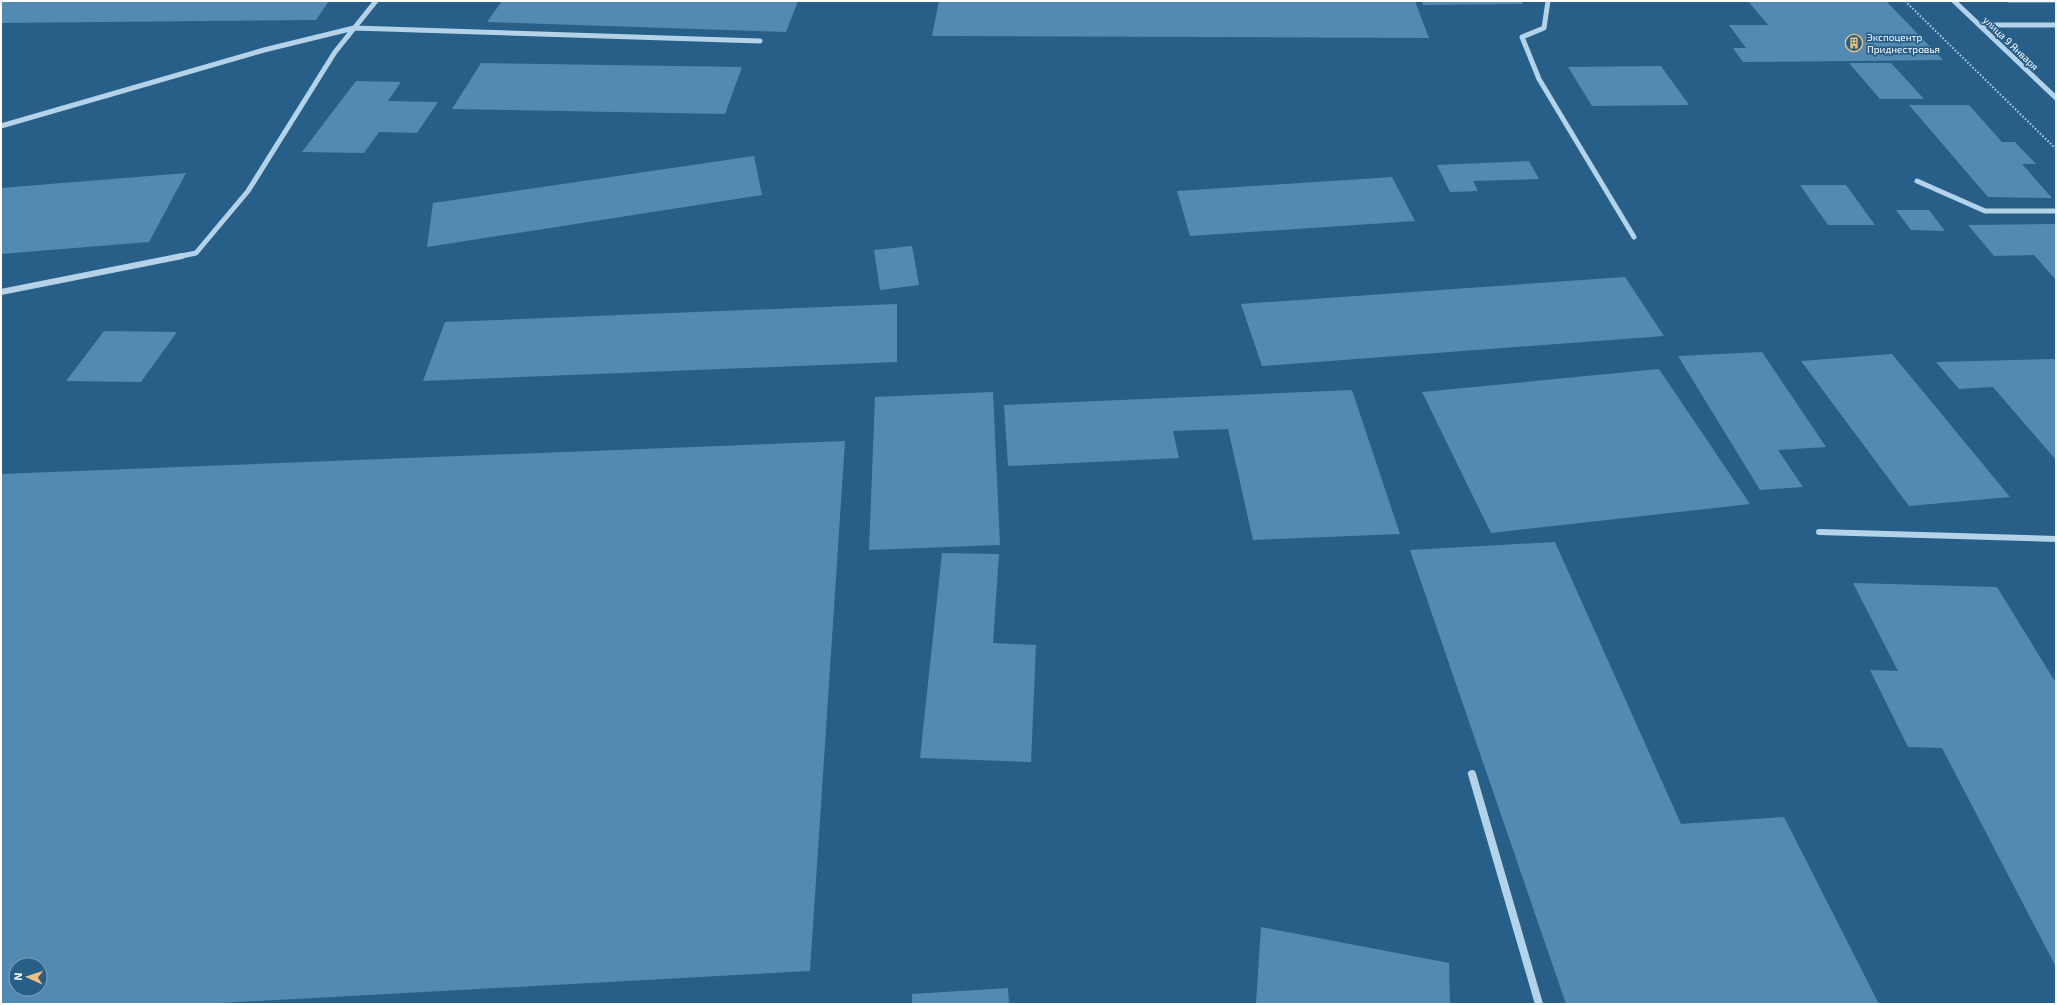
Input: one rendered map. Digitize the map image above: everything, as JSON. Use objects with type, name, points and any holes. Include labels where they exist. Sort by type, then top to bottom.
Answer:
[{"type":"street","points":[[1,292],[196,253],[248,191],[334,52],[376,1]]},
{"type":"street","points":[[1548,1],[1544,28],[1522,37],[1539,79],[1634,237]]},
{"type":"street","name":"улица 9 Января","points":[[1954,1],[2056,98]]},
{"type":"street","points":[[1980,25],[2056,25]]},
{"type":"street","points":[[1,126],[264,50],[354,28],[760,42]]},
{"type":"street","points":[[1917,181],[1985,211],[2056,211]]},
{"type":"street","points":[[1819,532],[2056,539]]},
{"type":"street","points":[[1472,774],[1539,1004]]},
{"type":"path","points":[[1905,1],[2056,149]]},
{"type":"building","points":[[1,1],[329,1],[316,20],[1,23]]},
{"type":"building","points":[[502,1],[798,1],[786,32],[487,22]]},
{"type":"building","points":[[939,1],[1415,1],[1429,38],[932,36]]},
{"type":"building","points":[[1421,1],[1521,1],[1523,4],[1423,5]]},
{"type":"building","name":"Экспоцентр Приднестровья","points":[[1748,1],[1886,1],[1943,60],[1743,62],[1733,48],[1746,48],[1729,25],[1768,25]]},
{"type":"building","points":[[2006,1],[2056,1],[2056,3],[2008,3]]},
{"type":"building","points":[[481,63],[742,67],[725,114],[452,109]]},
{"type":"building","points":[[1849,63],[1891,63],[1924,99],[1880,99]]},
{"type":"building","points":[[1661,66],[1689,105],[1592,106],[1568,67]]},
{"type":"building","points":[[356,81],[401,82],[388,101],[438,102],[417,133],[379,132],[364,153],[302,152]]},
{"type":"building","points":[[1909,105],[1969,105],[2002,142],[2015,142],[2036,164],[2022,164],[2052,198],[1988,197]]},
{"type":"building","points":[[754,156],[762,195],[427,247],[433,203]]},
{"type":"building","points":[[1529,161],[1539,179],[1473,181],[1478,191],[1450,192],[1437,165]]},
{"type":"building","points":[[186,173],[149,242],[1,254],[1,188]]},
{"type":"building","points":[[1392,177],[1415,221],[1190,236],[1177,191]]},
{"type":"building","points":[[1800,185],[1846,185],[1875,225],[1828,225]]},
{"type":"building","points":[[1896,210],[1929,210],[1945,231],[1911,230]]},
{"type":"building","points":[[2056,224],[2056,280],[2034,255],[1994,256],[1968,225]]},
{"type":"building","points":[[912,246],[919,285],[880,290],[874,250]]},
{"type":"building","points":[[1625,277],[1664,336],[1262,366],[1241,304]]},
{"type":"building","points":[[897,304],[897,362],[423,381],[445,322]]},
{"type":"building","points":[[104,331],[177,332],[141,382],[66,381]]},
{"type":"building","points":[[1762,352],[1826,447],[1778,450],[1803,487],[1760,490],[1678,356]]},
{"type":"building","points":[[1892,354],[2010,497],[1909,506],[1801,361]]},
{"type":"building","points":[[2056,359],[2056,460],[1993,387],[1959,389],[1936,362]]},
{"type":"building","points":[[1659,369],[1750,504],[1491,533],[1422,392]]},
{"type":"building","points":[[1352,390],[1400,534],[1253,540],[1228,429],[1173,431],[1179,458],[1008,466],[1004,405]]},
{"type":"building","points":[[993,392],[1000,545],[869,550],[875,397]]},
{"type":"building","points":[[845,441],[810,971],[202,1004],[1,1004],[1,474]]},
{"type":"building","points":[[1555,542],[1681,824],[1784,817],[1879,1004],[1566,1004],[1410,550]]},
{"type":"building","points":[[942,553],[999,554],[993,643],[1036,645],[1031,762],[920,758]]},
{"type":"building","points":[[1853,583],[1997,587],[2056,683],[2056,967],[1942,748],[1908,747],[1870,670],[1898,671]]},
{"type":"building","points":[[1261,927],[1449,963],[1450,1004],[1256,1004]]},
{"type":"building","points":[[1008,988],[1009,1004],[912,1004],[912,994]]},
{"type":"place","name":"Экспоцентр Приднестровья","points":[[1854,43]]}]
